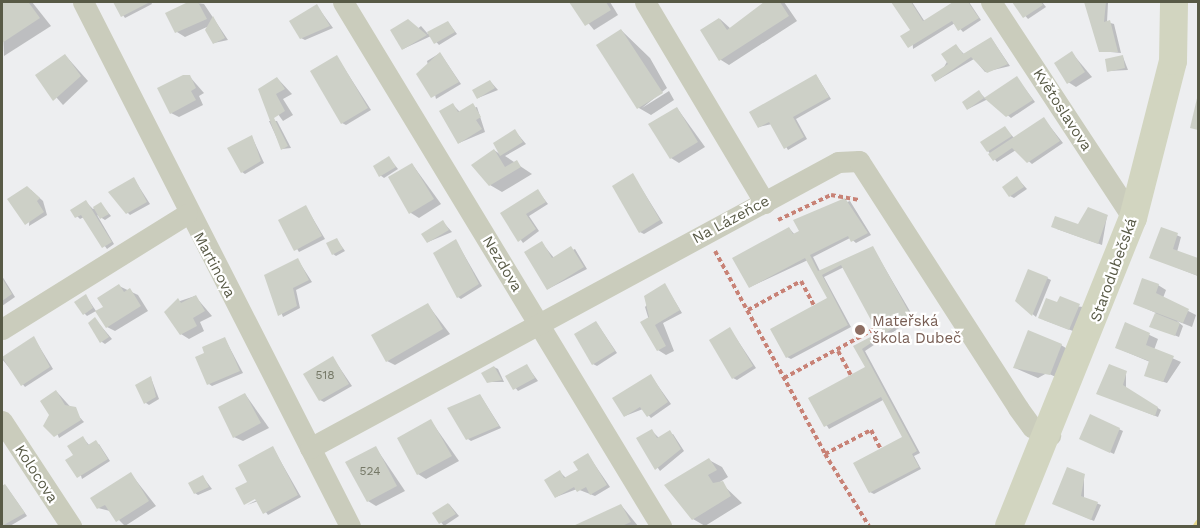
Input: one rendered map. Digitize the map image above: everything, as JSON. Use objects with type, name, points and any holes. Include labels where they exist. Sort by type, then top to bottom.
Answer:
[{"type":"street","name":"Martinova","points":[[83,2],[187,214],[350,526]]},
{"type":"street","name":"Nezdova","points":[[343,2],[661,526]]},
{"type":"street","points":[[645,2],[765,203]]},
{"type":"street","name":"Květoslavova","points":[[991,2],[1133,218]]},
{"type":"street","name":"Starodubečská","points":[[1009,526],[1050,435],[1133,218],[1173,61],[1174,2]]},
{"type":"street","name":"Na Lázeňce","points":[[310,448],[838,162],[859,161],[1018,408],[1032,427],[1050,435]]},
{"type":"street","points":[[2,328],[187,214]]},
{"type":"street","name":"Kolocova","points":[[2,421],[71,526]]},
{"type":"path","points":[[768,225],[831,195],[859,199],[864,207]]},
{"type":"path","points":[[713,247],[825,454],[869,526]]},
{"type":"path","points":[[717,253],[727,247]]},
{"type":"path","points":[[748,310],[801,281],[814,305]]},
{"type":"path","points":[[784,378],[838,351],[876,328]]},
{"type":"path","points":[[838,351],[851,375]]},
{"type":"path","points":[[825,454],[870,430],[880,448]]},
{"type":"building","points":[[2,2],[29,3],[40,18],[2,43]]},
{"type":"building","points":[[113,2],[150,2],[121,17]]},
{"type":"building","points":[[188,2],[198,2],[207,19],[175,33],[165,13]]},
{"type":"building","points":[[569,2],[606,2],[611,10],[585,26]]},
{"type":"building","points":[[764,2],[780,2],[789,16],[719,61],[700,30],[719,18],[727,30]]},
{"type":"building","points":[[891,2],[911,2],[923,21],[953,2],[968,2],[979,18],[958,31],[952,21],[908,48],[900,36],[910,30]]},
{"type":"building","points":[[1012,2],[1041,2],[1043,5],[1023,18]]},
{"type":"building","points":[[1084,2],[1106,2],[1104,22],[1110,20],[1118,52],[1099,52]]},
{"type":"building","points":[[317,4],[330,26],[300,39],[289,21]]},
{"type":"building","points":[[213,16],[225,38],[213,44],[205,30]]},
{"type":"building","points":[[408,19],[427,35],[402,50],[390,30]]},
{"type":"building","points":[[448,21],[455,32],[434,44],[427,32]]},
{"type":"building","points":[[621,29],[663,93],[637,109],[596,45]]},
{"type":"building","points":[[991,37],[1008,64],[987,73],[971,57],[935,82],[931,75],[948,64],[941,54],[956,44],[963,54]]},
{"type":"building","points":[[1072,51],[1085,72],[1067,84],[1054,63]]},
{"type":"building","points":[[440,52],[459,82],[431,98],[416,74]]},
{"type":"building","points":[[65,54],[81,76],[53,101],[35,75]]},
{"type":"building","points":[[337,55],[368,108],[341,124],[310,71]]},
{"type":"building","points":[[1123,55],[1125,68],[1107,72],[1105,59]]},
{"type":"building","points":[[816,74],[829,97],[793,117],[804,137],[784,149],[769,122],[758,128],[749,112]]},
{"type":"building","points":[[183,75],[190,75],[196,88],[191,91],[196,100],[170,114],[157,88]]},
{"type":"building","points":[[1017,76],[1033,100],[1006,117],[984,98]]},
{"type":"building","points":[[277,77],[285,89],[276,94],[285,111],[274,118],[288,146],[281,150],[258,89]]},
{"type":"building","points":[[490,80],[495,88],[477,99],[472,90]]},
{"type":"building","points":[[979,90],[984,98],[967,110],[962,102]]},
{"type":"building","points":[[1198,94],[1198,130],[1190,128]]},
{"type":"building","points":[[453,103],[458,112],[473,103],[481,117],[476,120],[482,129],[458,144],[439,111]]},
{"type":"building","points":[[677,107],[698,142],[670,159],[648,124]]},
{"type":"building","points":[[1044,117],[1060,141],[1027,163],[1012,148],[993,161],[988,154]]},
{"type":"building","points":[[1005,126],[1012,136],[987,152],[980,142]]},
{"type":"building","points":[[515,129],[523,142],[500,156],[493,143]]},
{"type":"building","points":[[252,135],[261,161],[241,173],[227,148]]},
{"type":"building","points":[[494,149],[505,167],[517,160],[521,167],[489,186],[471,165]]},
{"type":"building","points":[[389,156],[396,167],[379,177],[373,166]]},
{"type":"building","points":[[412,163],[434,199],[409,214],[388,177]]},
{"type":"building","points":[[633,173],[660,220],[639,233],[612,186]]},
{"type":"building","points":[[1017,176],[1024,187],[1009,197],[1002,187]]},
{"type":"building","points":[[134,177],[147,202],[126,214],[108,192]]},
{"type":"building","points":[[27,186],[40,198],[37,201],[44,212],[25,225],[7,199]]},
{"type":"building","points":[[538,189],[546,202],[526,214],[536,229],[518,242],[500,213]]},
{"type":"building","points":[[845,198],[868,233],[851,242],[848,236],[810,255],[818,271],[873,246],[911,316],[862,349],[917,451],[912,454],[919,467],[869,493],[853,463],[902,437],[881,397],[824,427],[808,398],[865,367],[853,346],[878,333],[841,265],[822,275],[848,325],[786,358],[770,329],[827,298],[805,258],[749,288],[732,258],[789,227],[793,234],[799,231],[793,220]]},
{"type":"building","points":[[86,200],[112,242],[102,248],[81,215],[75,218],[70,210]]},
{"type":"building","points":[[101,202],[109,214],[100,219],[93,207]]},
{"type":"building","points":[[306,205],[322,236],[294,251],[278,220]]},
{"type":"building","points":[[1088,207],[1108,215],[1098,244],[1051,227],[1055,216],[1078,224]]},
{"type":"building","points":[[443,220],[449,230],[427,243],[421,234]]},
{"type":"building","points":[[1161,227],[1178,233],[1173,249],[1198,258],[1198,276],[1149,258]]},
{"type":"building","points":[[337,238],[343,249],[332,255],[326,243]]},
{"type":"building","points":[[456,239],[479,284],[457,298],[433,253]]},
{"type":"building","points":[[542,241],[552,258],[571,246],[584,267],[547,290],[524,252]]},
{"type":"building","points":[[298,258],[309,280],[293,288],[297,306],[278,316],[264,275]]},
{"type":"building","points":[[1028,269],[1048,277],[1032,316],[1015,301]]},
{"type":"building","points":[[2,278],[12,294],[2,301]]},
{"type":"building","points":[[1142,278],[1159,284],[1156,293],[1189,309],[1183,323],[1133,304]]},
{"type":"building","points":[[665,283],[680,310],[655,325],[666,346],[657,351],[640,322],[649,317],[644,296]]},
{"type":"building","points":[[119,284],[124,292],[130,288],[141,306],[106,328],[95,311],[103,307],[97,298]]},
{"type":"building","points":[[86,294],[93,308],[83,315],[74,302]]},
{"type":"building","points":[[196,295],[205,311],[193,318],[197,326],[180,335],[164,312],[178,298],[181,303]]},
{"type":"building","points":[[1060,296],[1080,304],[1069,330],[1038,318],[1046,298],[1057,302]]},
{"type":"building","points":[[428,303],[443,329],[386,362],[371,335]]},
{"type":"building","points":[[1155,313],[1180,323],[1175,336],[1149,327]]},
{"type":"building","points":[[95,317],[109,337],[100,343],[88,323]]},
{"type":"building","points":[[596,321],[615,351],[592,365],[574,334]]},
{"type":"building","points":[[1125,322],[1150,333],[1146,345],[1174,356],[1163,382],[1144,376],[1149,361],[1115,348]]},
{"type":"building","points":[[730,327],[753,366],[732,379],[709,340]]},
{"type":"building","points":[[1028,330],[1062,344],[1050,375],[1013,368]]},
{"type":"building","points":[[34,336],[50,367],[21,386],[2,357]]},
{"type":"building","points":[[225,337],[240,371],[207,385],[195,357],[204,353],[202,347]]},
{"type":"building","points":[[333,356],[349,384],[319,401],[303,374]]},
{"type":"building","points":[[527,364],[535,378],[513,390],[505,376]]},
{"type":"building","points":[[1109,364],[1127,371],[1123,385],[1158,407],[1155,416],[1096,394]]},
{"type":"building","points":[[494,366],[502,380],[487,383],[481,373]]},
{"type":"building","points":[[651,374],[668,402],[647,417],[640,407],[624,417],[612,398]]},
{"type":"building","points":[[151,376],[156,397],[144,404],[135,385]]},
{"type":"building","points":[[56,390],[65,405],[76,407],[81,420],[54,437],[43,426],[49,415],[40,401]]},
{"type":"building","points":[[245,393],[261,423],[233,438],[218,407]]},
{"type":"building","points":[[480,394],[499,426],[466,440],[447,408]]},
{"type":"building","points":[[1090,414],[1120,428],[1110,453],[1079,439]]},
{"type":"building","points":[[431,419],[452,456],[417,475],[397,438]]},
{"type":"building","points":[[652,429],[657,438],[670,430],[681,449],[655,470],[636,438]]},
{"type":"building","points":[[83,436],[88,445],[96,440],[108,459],[77,478],[65,460],[73,455],[67,446]]},
{"type":"building","points":[[273,446],[298,495],[263,514],[255,499],[244,505],[235,488],[247,482],[238,465]]},
{"type":"building","points":[[376,446],[397,486],[367,502],[345,462]]},
{"type":"building","points":[[588,453],[607,485],[590,495],[586,487],[577,492],[574,487],[555,498],[544,480],[560,470],[564,478],[578,470],[573,462]]},
{"type":"building","points":[[709,458],[717,470],[708,475],[713,483],[723,481],[731,496],[692,520],[664,485]]},
{"type":"building","points":[[1067,467],[1085,474],[1081,496],[1098,502],[1091,520],[1052,504]]},
{"type":"building","points":[[131,472],[149,501],[116,522],[105,505],[97,509],[90,498]]},
{"type":"building","points":[[203,475],[209,487],[194,494],[188,483]]},
{"type":"building","points":[[5,484],[25,513],[2,526],[2,486]]},
{"type":"building","points":[[448,503],[456,514],[439,524],[432,513]]},
{"type":"building","points":[[621,504],[631,522],[622,526],[573,526]]},
{"type":"place","name":"Mateřská škola Dubeč","points":[[860,330]]}]
